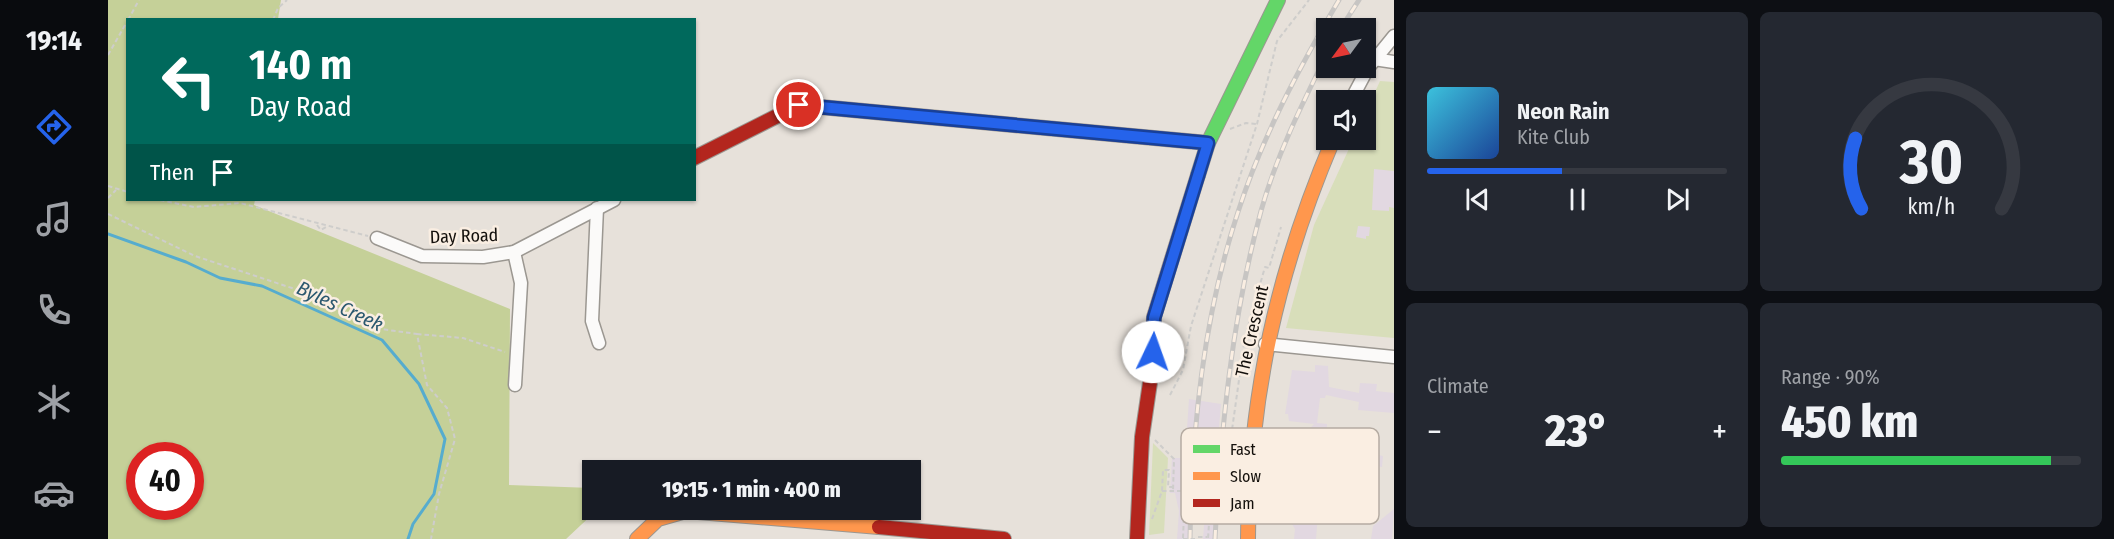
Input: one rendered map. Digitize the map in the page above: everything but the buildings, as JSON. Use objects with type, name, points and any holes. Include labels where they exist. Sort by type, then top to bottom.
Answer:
[{"type":"street","points":[[1137,539],[1142,437],[1152,369],[1154,318],[1208,143],[1278,0]]},
{"type":"street","points":[[1376,58],[1394,36]]},
{"type":"street","points":[[1376,60],[1394,62]]},
{"type":"street","points":[[696,157],[799,105],[1208,143]]},
{"type":"street","name":"The Crescent","points":[[1252,428],[1265,344],[1293,244],[1313,183],[1328,150]]},
{"type":"street","name":"Day Road","points":[[377,238],[422,256],[483,257],[514,252],[612,201]]},
{"type":"street","points":[[597,208],[592,321],[599,343]]},
{"type":"street","points":[[514,252],[521,283],[515,385]]},
{"type":"street","points":[[1265,344],[1394,357]]},
{"type":"street","points":[[639,536],[664,516],[686,511],[910,534],[1004,539]]},
{"type":"street","name":"The Crescent","points":[[1248,539],[1249,524]]},
{"type":"path","points":[[129,18],[139,0]]},
{"type":"path","points":[[274,18],[278,8],[287,0]]},
{"type":"path","points":[[1170,395],[1183,370],[1191,326],[1257,124],[1277,41],[1309,0]]},
{"type":"path","points":[[108,55],[126,24]]},
{"type":"path","points":[[1208,143],[1222,131],[1246,123],[1257,124]]},
{"type":"path","points":[[108,186],[126,192]]},
{"type":"path","points":[[108,198],[116,190]]},
{"type":"path","points":[[165,201],[194,207],[239,201],[377,238]]},
{"type":"path","points":[[108,214],[195,256],[310,294],[374,328],[463,338],[516,356]]},
{"type":"path","points":[[417,334],[427,385],[447,408],[455,439],[439,494],[431,539]]},
{"type":"path","points":[[1155,440],[1174,459],[1173,489]]},
{"type":"path","points":[[1152,521],[1162,491],[1162,470],[1169,470],[1168,487],[1173,489]]},
{"type":"path","points":[[1162,491],[1181,490]]},
{"type":"path","points":[[1183,538],[1207,539],[1208,524]]},
{"type":"green space","points":[[108,0],[281,0],[278,18],[126,18],[126,201],[255,201],[254,205],[510,309],[509,485],[582,488],[582,520],[586,520],[566,539],[108,539]]},
{"type":"green space","points":[[1380,81],[1394,82],[1394,338],[1286,328],[1314,225],[1348,150],[1376,150],[1376,90]]},
{"type":"green space","points":[[1153,443],[1168,458],[1164,533],[1149,535]]},
{"type":"waterway","name":"Byles Creek","points":[[108,234],[186,262],[220,278],[262,286],[382,340],[419,384],[445,439],[434,494],[413,524],[408,539]]},
{"type":"railway","points":[[1196,428],[1208,333],[1216,292],[1238,212],[1270,130],[1296,77],[1339,0]]},
{"type":"railway","points":[[1347,18],[1359,0]]},
{"type":"railway","points":[[1224,428],[1229,374],[1242,292],[1261,211],[1282,151],[1316,76]]},
{"type":"railway","points":[[1190,524],[1190,539]]},
{"type":"railway","points":[[1215,539],[1216,524]]},
{"type":"traffic: fast","points":[[1198,175],[1208,143],[1278,0]]},
{"type":"traffic: slow","points":[[1255,428],[1270,335],[1282,287],[1296,238],[1329,150]]},
{"type":"traffic: slow","points":[[637,539],[658,519],[686,511],[879,527]]},
{"type":"traffic: slow","points":[[1248,539],[1249,524]]},
{"type":"traffic: jam","points":[[696,157],[799,105],[1208,143]]},
{"type":"traffic: jam","points":[[1137,539],[1142,437],[1152,369],[1154,317],[1198,175]]},
{"type":"traffic: jam","points":[[879,527],[1004,539]]},
{"type":"route","points":[[799,105],[1208,143],[1154,318],[1153,352]]}]
